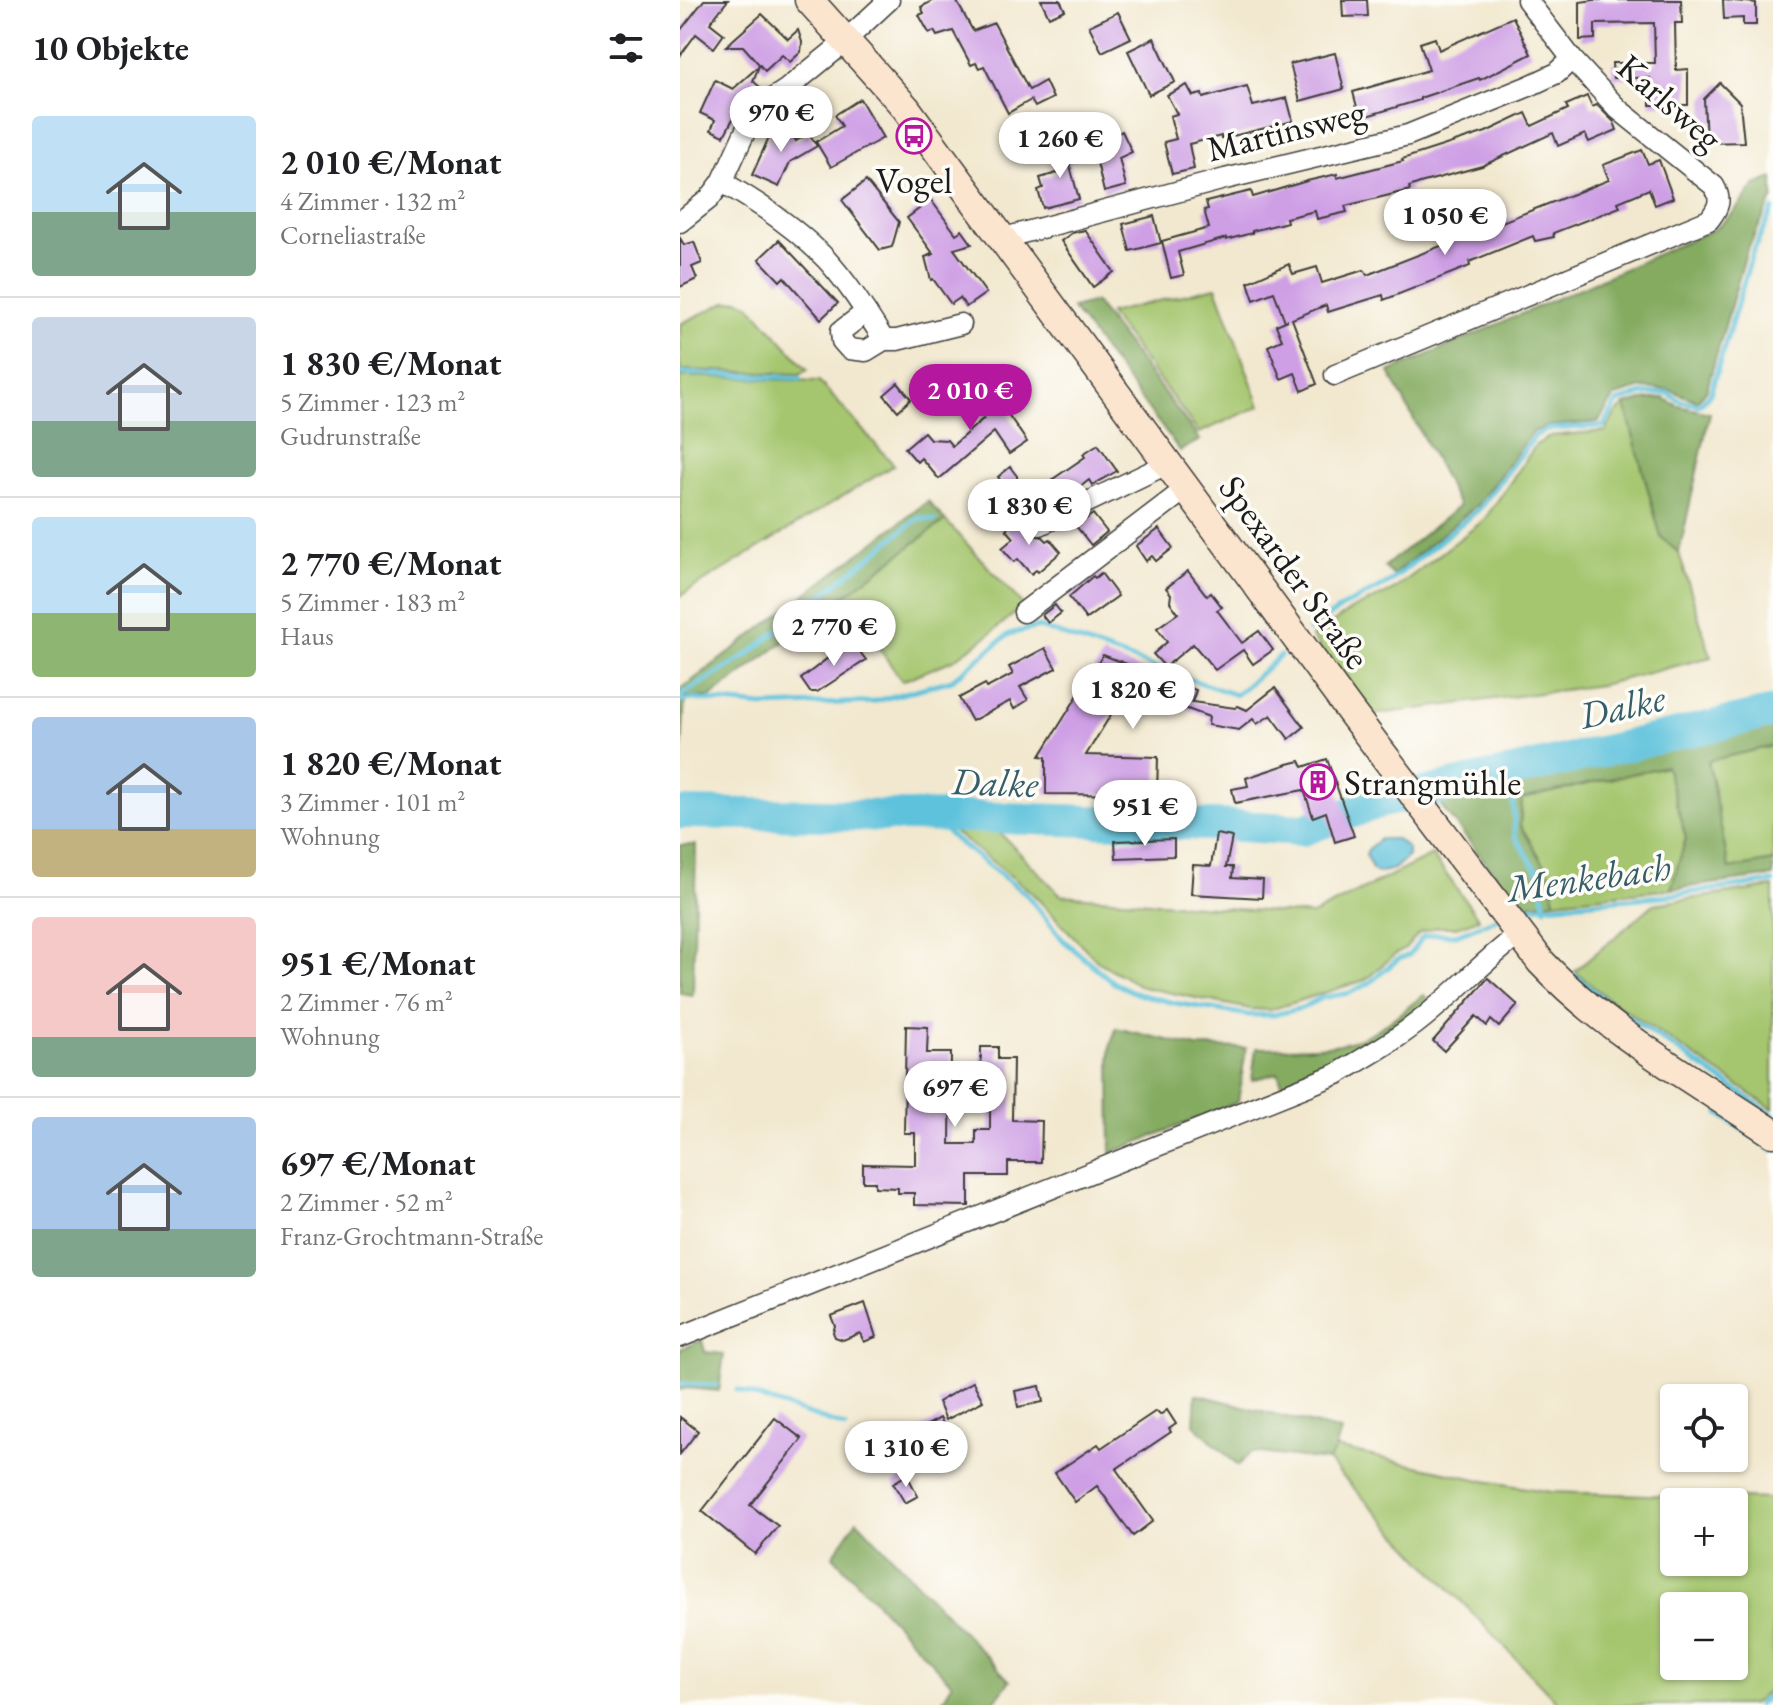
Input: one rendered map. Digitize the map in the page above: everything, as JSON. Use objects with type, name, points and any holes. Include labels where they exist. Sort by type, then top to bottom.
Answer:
[{"type":"main road","name":"Spexarder Straße","points":[[809,0],[906,108],[1495,904],[1561,984],[1598,1015],[1773,1133]]},
{"type":"street","points":[[680,222],[709,199],[722,182],[751,119],[763,105],[846,41],[889,0]]},
{"type":"street","name":"Karlsweg","points":[[1335,375],[1709,220],[1718,208],[1720,197],[1714,186],[1618,109],[1572,59],[1527,0]]},
{"type":"street","name":"Martinsweg","points":[[1004,238],[1225,179],[1408,135],[1529,86],[1557,73],[1572,59]]},
{"type":"street","points":[[722,182],[771,212],[826,259],[884,340]]},
{"type":"street","points":[[866,312],[841,331],[842,341],[849,349],[866,351],[884,340],[897,340],[961,324]]},
{"type":"street","points":[[1040,525],[1169,463]]},
{"type":"street","points":[[1024,612],[1187,488]]},
{"type":"street","points":[[680,1337],[1337,1074],[1399,1036],[1435,1009],[1517,932]]},
{"type":"green space","points":[[1773,178],[1773,198],[1747,250],[1706,391],[1697,401],[1670,390],[1642,388],[1615,396],[1598,422],[1548,426],[1533,432],[1477,505],[1393,575],[1384,567],[1459,506],[1389,372],[1715,229],[1734,212],[1755,185]]},
{"type":"green space","points":[[1216,287],[1260,406],[1199,433],[1109,313]]},
{"type":"green space","points":[[739,300],[750,305],[808,370],[800,374],[680,370],[680,324],[726,302]]},
{"type":"green space","points":[[1095,302],[1200,440],[1180,451],[1072,308]]},
{"type":"green space","points":[[680,376],[819,381],[894,465],[680,596]]},
{"type":"green space","points":[[1664,398],[1678,406],[1710,413],[1679,553],[1661,537],[1625,405]]},
{"type":"green space","points":[[1625,405],[1661,537],[1679,553],[1711,657],[1601,685],[1371,715],[1312,637],[1352,609],[1392,591],[1484,520],[1536,445],[1550,436],[1606,431],[1615,414]]},
{"type":"green space","points":[[928,501],[945,520],[711,697],[685,697],[680,778],[680,690]]},
{"type":"green space","points":[[945,520],[1024,606],[953,660],[902,681],[843,596]]},
{"type":"green space","points":[[1773,722],[1773,746],[1708,761],[1729,869],[1773,861],[1773,876],[1671,889],[1686,838],[1666,766],[1522,799],[1520,825],[1551,875],[1555,901],[1519,905],[1439,803]]},
{"type":"green space","points":[[1773,746],[1773,861],[1729,869],[1708,760]]},
{"type":"green space","points":[[1666,766],[1686,838],[1671,889],[1555,901],[1551,875],[1520,825],[1522,799]]},
{"type":"green space","points":[[990,823],[1061,895],[1312,915],[1432,855],[1479,919],[1456,927],[1436,927],[1419,933],[1405,949],[1365,980],[1270,1010],[1250,1009],[1142,987],[1097,961],[1030,891],[946,826]]},
{"type":"green space","points":[[680,845],[696,845],[693,995],[680,993]]},
{"type":"green space","points":[[1773,887],[1773,1109],[1606,997],[1575,971],[1654,904]]},
{"type":"green space","points":[[1424,995],[1430,1002],[1381,1040],[1335,1063],[1282,1085],[1278,1073],[1252,1080],[1256,1048],[1346,1043],[1386,1024]]},
{"type":"green space","points":[[1116,1028],[1197,1047],[1246,1048],[1238,1102],[1111,1153],[1110,1047]]},
{"type":"green space","points":[[702,1340],[705,1352],[724,1354],[719,1391],[680,1390],[680,1349]]},
{"type":"green space","points":[[1196,1394],[1341,1431],[1336,1448],[1328,1461],[1251,1452],[1238,1466],[1194,1424]]},
{"type":"green space","points":[[1336,1448],[1485,1481],[1551,1492],[1660,1495],[1660,1576],[1748,1576],[1748,1498],[1773,1499],[1773,1686],[1752,1705],[1560,1705],[1328,1461]]},
{"type":"green space","points":[[857,1520],[1010,1681],[991,1705],[940,1705],[952,1684],[833,1556]]},
{"type":"water","points":[[1380,839],[1397,839],[1408,849],[1408,856],[1394,869],[1377,873],[1366,855]]},
{"type":"building","points":[[704,0],[728,0],[710,23],[724,34],[714,48],[696,34],[680,56],[680,31]]},
{"type":"building","points":[[934,0],[956,0],[973,31],[994,23],[1029,90],[1045,81],[1053,98],[1035,107],[1031,100],[1008,113],[984,66],[971,65],[953,31],[937,36],[934,31],[929,33],[919,15],[924,13],[921,7]]},
{"type":"building","points":[[1041,0],[1060,0],[1065,10],[1049,17]]},
{"type":"building","points":[[1342,0],[1367,0],[1368,16],[1343,17]]},
{"type":"building","points":[[1681,0],[1682,23],[1675,23],[1676,70],[1688,69],[1688,105],[1675,105],[1668,97],[1662,105],[1650,105],[1650,78],[1613,78],[1612,63],[1655,63],[1654,23],[1595,24],[1595,39],[1580,40],[1580,2]]},
{"type":"building","points":[[1723,0],[1756,3],[1756,25],[1743,25],[1743,18],[1724,19]]},
{"type":"building","points":[[1118,12],[1131,38],[1102,52],[1089,26]]},
{"type":"building","points":[[762,14],[788,39],[798,30],[802,42],[801,52],[790,62],[782,55],[765,71],[743,46],[726,46]]},
{"type":"building","points":[[1513,17],[1531,54],[1480,80],[1360,118],[1353,92],[1429,70],[1420,43],[1435,38],[1439,50]]},
{"type":"building","points":[[1154,38],[1175,82],[1149,95],[1128,51]]},
{"type":"building","points":[[1335,53],[1344,89],[1300,101],[1290,64]]},
{"type":"building","points":[[759,66],[753,81],[760,87],[750,98],[746,94],[724,136],[711,130],[715,120],[700,113],[715,80],[733,89]]},
{"type":"building","points":[[1720,83],[1740,103],[1744,142],[1706,143],[1704,99]]},
{"type":"building","points":[[1187,85],[1193,96],[1202,94],[1203,98],[1247,86],[1253,106],[1287,98],[1293,121],[1189,144],[1194,169],[1172,174],[1164,142],[1176,139],[1170,116],[1177,114],[1167,95]]},
{"type":"building","points":[[1587,96],[1592,107],[1597,105],[1614,122],[1617,130],[1589,142],[1585,134],[1558,146],[1553,133],[1482,166],[1420,183],[1409,187],[1410,190],[1345,206],[1347,212],[1317,219],[1315,211],[1286,218],[1287,222],[1252,233],[1178,252],[1184,275],[1171,278],[1162,241],[1209,228],[1204,210],[1208,209],[1206,202],[1251,191],[1253,197],[1307,181],[1337,174],[1337,178],[1403,161],[1486,132],[1526,113],[1532,126]]},
{"type":"building","points":[[860,99],[883,138],[831,167],[816,142],[842,126],[835,115]]},
{"type":"building","points":[[783,120],[796,141],[808,133],[817,146],[790,162],[779,187],[752,175],[774,126]]},
{"type":"building","points":[[1122,131],[1132,152],[1119,158],[1126,186],[1104,192],[1096,158],[1108,152],[1102,141]]},
{"type":"building","points":[[1074,146],[1077,160],[1069,162],[1079,199],[1043,208],[1038,190],[1043,188],[1040,178],[1057,173],[1051,152]]},
{"type":"building","points":[[1642,150],[1648,164],[1659,160],[1673,198],[1655,205],[1649,189],[1618,202],[1620,207],[1553,233],[1554,237],[1535,241],[1533,236],[1469,262],[1470,266],[1384,300],[1383,295],[1328,312],[1326,305],[1292,319],[1317,384],[1302,391],[1295,373],[1281,379],[1268,346],[1282,340],[1276,325],[1288,320],[1285,321],[1274,292],[1254,300],[1248,282],[1289,264],[1293,274],[1317,267],[1322,283],[1364,270],[1367,275],[1609,180],[1603,165]]},
{"type":"building","points":[[866,181],[899,222],[892,247],[880,250],[842,200]]},
{"type":"building","points":[[931,200],[956,234],[962,230],[972,244],[954,249],[986,293],[966,307],[960,298],[951,304],[931,280],[925,257],[934,254],[929,255],[932,252],[907,218]]},
{"type":"building","points":[[1154,216],[1161,243],[1130,251],[1123,224]]},
{"type":"building","points":[[1085,230],[1114,272],[1093,287],[1061,241],[1072,233]]},
{"type":"building","points":[[680,238],[684,245],[694,242],[702,263],[692,267],[697,279],[680,287]]},
{"type":"building","points":[[779,240],[838,303],[821,319],[784,277],[780,281],[759,259]]},
{"type":"building","points":[[980,373],[1027,442],[1009,454],[994,432],[939,479],[921,458],[917,462],[905,448],[924,432],[930,439],[947,440],[952,446],[984,418],[962,385]]},
{"type":"building","points":[[898,383],[911,399],[898,411],[884,395]]},
{"type":"building","points":[[1098,444],[1117,471],[1092,485],[1089,480],[1066,498],[1053,479]]},
{"type":"building","points":[[1010,467],[1017,481],[1005,486],[998,477]]},
{"type":"building","points":[[1023,514],[1032,535],[1047,541],[1050,539],[1061,552],[1038,572],[1036,570],[1031,574],[1018,559],[1014,562],[1002,548],[1014,538],[1006,529]]},
{"type":"building","points":[[1093,514],[1107,532],[1091,545],[1076,526]]},
{"type":"building","points":[[1159,529],[1173,548],[1156,561],[1152,556],[1146,561],[1136,546]]},
{"type":"building","points":[[1188,571],[1207,596],[1211,593],[1222,607],[1217,610],[1242,643],[1259,631],[1273,650],[1253,664],[1243,650],[1215,670],[1193,644],[1165,667],[1153,654],[1167,642],[1157,628],[1178,613],[1170,602],[1171,594],[1166,588]]},
{"type":"building","points":[[1101,573],[1118,596],[1086,619],[1069,597]]},
{"type":"building","points":[[1055,605],[1061,613],[1048,623],[1042,615]]},
{"type":"building","points":[[851,640],[866,660],[817,692],[810,692],[801,679]]},
{"type":"building","points":[[1045,648],[1056,668],[1020,687],[1028,700],[1014,709],[1010,701],[972,721],[959,698],[1013,674],[1009,667]]},
{"type":"building","points":[[1103,655],[1196,690],[1192,702],[1238,706],[1247,710],[1275,688],[1304,727],[1289,739],[1271,715],[1257,724],[1253,719],[1239,730],[1208,725],[1209,717],[1128,687],[1086,755],[1158,757],[1157,795],[1046,794],[1046,757],[1040,756]]},
{"type":"building","points":[[1327,759],[1354,836],[1335,842],[1326,812],[1313,817],[1304,790],[1235,803],[1232,789],[1248,786],[1246,778],[1300,761],[1303,767]]},
{"type":"building","points":[[1216,834],[1232,837],[1226,867],[1233,867],[1232,878],[1263,880],[1262,898],[1191,894],[1193,865],[1211,866]]},
{"type":"building","points":[[1174,839],[1174,856],[1116,858],[1115,841]]},
{"type":"building","points":[[1488,978],[1518,1005],[1499,1027],[1491,1020],[1487,1026],[1476,1016],[1444,1051],[1433,1041]]},
{"type":"building","points":[[906,1026],[928,1027],[927,1053],[951,1053],[950,1144],[976,1144],[976,1130],[990,1130],[990,1099],[980,1099],[981,1047],[998,1047],[998,1059],[1013,1059],[1012,1120],[1042,1121],[1041,1162],[1008,1162],[1008,1176],[969,1176],[969,1206],[914,1205],[914,1193],[898,1193],[898,1188],[875,1187],[875,1182],[863,1182],[863,1164],[915,1165],[915,1133],[904,1133]]},
{"type":"building","points":[[865,1303],[876,1337],[864,1342],[860,1333],[843,1340],[835,1337],[831,1316]]},
{"type":"building","points":[[973,1382],[983,1401],[946,1420],[938,1402]]},
{"type":"building","points":[[1040,1386],[1043,1402],[1018,1407],[1015,1391]]},
{"type":"building","points":[[1167,1410],[1176,1424],[1169,1429],[1171,1432],[1116,1469],[1153,1521],[1133,1536],[1097,1486],[1075,1502],[1055,1473],[1098,1444],[1101,1448],[1156,1411],[1160,1415]]},
{"type":"building","points":[[680,1417],[698,1431],[680,1454]]},
{"type":"building","points":[[775,1418],[802,1439],[750,1505],[778,1526],[755,1554],[702,1511]]},
{"type":"building","points":[[940,1418],[948,1432],[930,1441],[933,1446],[908,1459],[898,1441]]},
{"type":"building","points":[[907,1475],[918,1496],[905,1503],[893,1483]]},
{"type":"waterway","points":[[1309,630],[1344,606],[1387,584],[1479,509],[1535,436],[1548,429],[1604,426],[1617,402],[1642,394],[1668,393],[1680,401],[1699,405],[1710,394],[1753,252],[1773,209]]},
{"type":"waterway","points":[[680,373],[800,378]]},
{"type":"waterway","points":[[680,696],[749,654],[918,518],[935,520]]},
{"type":"waterway","points":[[680,701],[693,699],[763,706],[872,702],[952,680],[1009,634],[1039,627],[1236,695],[1280,656]]},
{"type":"waterway","name":"Dalke","points":[[680,813],[972,817],[1303,830],[1378,803],[1773,712]]},
{"type":"waterway","points":[[1511,773],[1515,836],[1541,876],[1545,908]]},
{"type":"waterway","name":"Menkebach","points":[[932,817],[954,839],[1027,895],[1063,940],[1114,983],[1138,994],[1175,1003],[1249,1015],[1273,1015],[1302,1008],[1321,998],[1349,993],[1368,984],[1397,960],[1409,955],[1423,937],[1456,935],[1496,919]]},
{"type":"waterway","name":"Menkebach","points":[[1512,912],[1522,908],[1664,896],[1773,882]]},
{"type":"waterway","points":[[1576,976],[1605,1001],[1773,1115]]},
{"type":"waterway","points":[[1719,1114],[1773,1150]]},
{"type":"waterway","points":[[680,1384],[716,1385]]},
{"type":"waterway","points":[[737,1390],[846,1427]]},
{"type":"waterway","points":[[1758,1705],[1773,1691]]},
{"type":"place","name":"Vogel","points":[[914,136]]},
{"type":"place","name":"Strangmühle","points":[[1318,782]]}]
